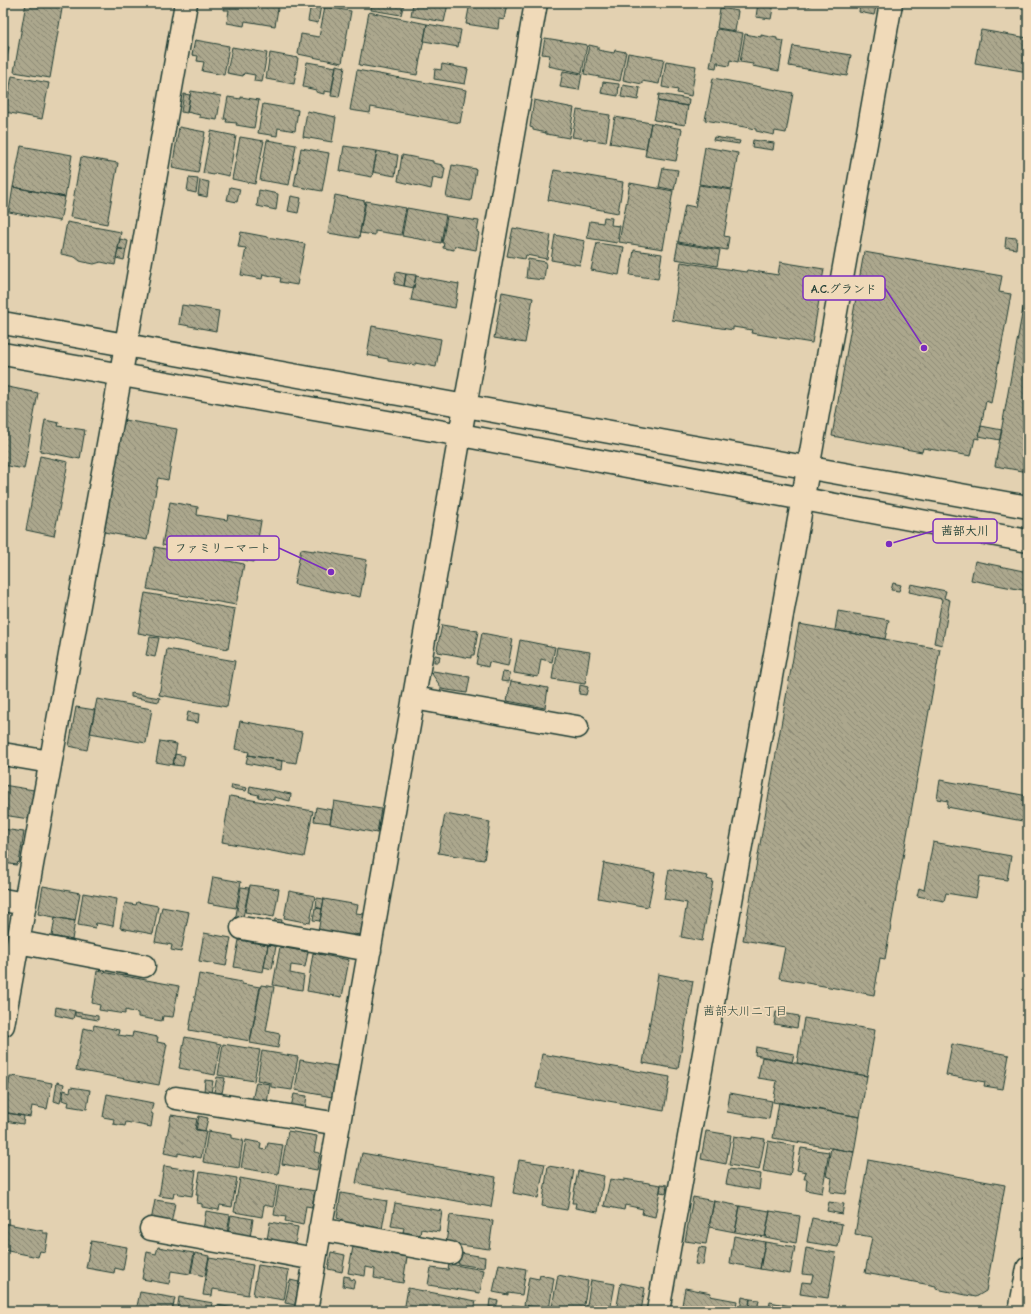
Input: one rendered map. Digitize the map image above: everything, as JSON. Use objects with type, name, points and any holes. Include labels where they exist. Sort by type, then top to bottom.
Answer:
[{"type":"street","points":[[3,1025],[126,345],[186,3]]},
{"type":"street","points":[[306,1311],[536,3]]},
{"type":"street","points":[[658,1311],[891,3]]},
{"type":"street","points":[[3,323],[1028,508]]},
{"type":"street","points":[[3,354],[461,436],[1028,541]]},
{"type":"street","points":[[414,698],[577,727]]},
{"type":"street","points":[[3,754],[50,762]]},
{"type":"street","points":[[3,900],[25,904]]},
{"type":"street","points":[[242,928],[370,950]]},
{"type":"street","points":[[18,942],[144,966]]},
{"type":"street","points":[[176,1098],[339,1124]]},
{"type":"street","points":[[151,1229],[315,1258]]},
{"type":"street","points":[[320,1229],[450,1253]]},
{"type":"street","points":[[1020,1311],[1028,1268]]},
{"type":"building","points":[[26,3],[63,3],[50,78],[14,72]]},
{"type":"building","points":[[225,3],[279,3],[275,26],[245,21],[244,26],[227,23],[229,10],[224,10]]},
{"type":"building","points":[[311,3],[321,5],[318,23],[308,21]]},
{"type":"building","points":[[372,3],[404,3],[401,15],[371,10]]},
{"type":"building","points":[[413,3],[448,4],[444,22],[411,16]]},
{"type":"building","points":[[470,3],[507,3],[504,20],[499,19],[498,29],[466,24]]},
{"type":"building","points":[[758,3],[774,3],[771,19],[756,17]]},
{"type":"building","points":[[802,3],[811,3],[810,6],[802,5]]},
{"type":"building","points":[[860,3],[877,3],[874,15],[859,12]]},
{"type":"building","points":[[325,7],[351,11],[342,63],[298,54],[301,34],[319,37]]},
{"type":"building","points":[[720,8],[738,11],[735,31],[717,28]]},
{"type":"building","points":[[369,12],[427,24],[417,75],[359,65]]},
{"type":"building","points":[[427,24],[461,30],[458,47],[424,41]]},
{"type":"building","points":[[717,29],[743,33],[738,62],[730,60],[729,66],[718,64],[719,62],[717,62],[716,68],[710,67]]},
{"type":"building","points":[[981,30],[1028,38],[1028,72],[975,63]]},
{"type":"building","points":[[745,34],[761,37],[761,35],[784,41],[779,71],[740,62]]},
{"type":"building","points":[[545,38],[587,45],[582,73],[548,66],[550,55],[542,54]]},
{"type":"building","points":[[195,40],[229,46],[224,75],[202,71],[204,62],[197,61],[198,56],[192,55]]},
{"type":"building","points":[[589,45],[598,47],[598,50],[614,53],[615,50],[626,52],[620,81],[584,74]]},
{"type":"building","points":[[3,46],[9,47],[3,81]]},
{"type":"building","points":[[793,46],[851,55],[847,76],[789,66]]},
{"type":"building","points":[[232,47],[267,53],[262,82],[254,81],[255,75],[244,73],[243,76],[227,73]]},
{"type":"building","points":[[270,53],[298,58],[294,84],[266,79]]},
{"type":"building","points":[[628,53],[664,59],[659,84],[642,81],[642,84],[623,80]]},
{"type":"building","points":[[666,61],[696,66],[691,96],[677,93],[678,90],[662,87]]},
{"type":"building","points":[[307,62],[336,67],[331,92],[324,91],[324,94],[316,92],[316,90],[303,87]]},
{"type":"building","points":[[442,64],[468,69],[465,84],[434,79],[435,69],[441,70]]},
{"type":"building","points":[[336,65],[345,67],[339,97],[331,96]]},
{"type":"building","points":[[357,70],[466,90],[460,123],[371,107],[370,113],[350,110]]},
{"type":"building","points":[[563,71],[582,74],[579,90],[560,87]]},
{"type":"building","points":[[12,76],[49,83],[42,119],[5,112]]},
{"type":"building","points":[[713,78],[793,93],[786,133],[775,131],[774,135],[756,131],[756,129],[705,120]]},
{"type":"building","points":[[603,82],[619,84],[618,96],[601,93]]},
{"type":"building","points":[[623,85],[640,88],[638,100],[621,97]]},
{"type":"building","points":[[191,91],[221,96],[217,120],[199,117],[200,115],[187,112]]},
{"type":"building","points":[[184,94],[190,95],[187,113],[181,112]]},
{"type":"building","points":[[659,94],[689,99],[688,106],[658,101]]},
{"type":"building","points":[[228,97],[241,99],[241,97],[259,100],[254,128],[236,125],[237,123],[226,122],[227,119],[224,119]]},
{"type":"building","points":[[534,100],[574,108],[569,138],[546,134],[533,130],[533,128],[530,127]]},
{"type":"building","points":[[658,101],[688,106],[685,125],[654,120]]},
{"type":"building","points":[[263,104],[298,110],[295,131],[278,128],[277,136],[258,133]]},
{"type":"building","points":[[577,110],[610,115],[606,142],[572,137]]},
{"type":"building","points":[[307,111],[336,117],[332,142],[303,137]]},
{"type":"building","points":[[615,117],[651,123],[646,149],[610,143]]},
{"type":"building","points":[[651,123],[682,129],[676,161],[645,156]]},
{"type":"building","points":[[179,127],[205,132],[198,173],[172,168]]},
{"type":"building","points":[[211,131],[236,136],[229,176],[215,173],[214,175],[203,173]]},
{"type":"building","points":[[240,137],[264,141],[255,184],[232,179]]},
{"type":"building","points":[[714,137],[740,141],[739,144],[713,140]]},
{"type":"building","points":[[267,140],[296,145],[289,185],[260,180]]},
{"type":"building","points":[[753,140],[774,143],[773,150],[752,147]]},
{"type":"building","points":[[3,141],[6,142],[3,158]]},
{"type":"building","points":[[21,146],[72,155],[65,197],[13,187]]},
{"type":"building","points":[[344,146],[377,151],[372,177],[340,171]]},
{"type":"building","points":[[705,147],[738,153],[732,189],[699,184]]},
{"type":"building","points":[[301,148],[329,153],[322,191],[294,186]]},
{"type":"building","points":[[377,151],[398,155],[395,176],[373,172]]},
{"type":"building","points":[[402,155],[433,161],[433,163],[443,165],[445,168],[443,180],[433,178],[431,189],[398,181]]},
{"type":"building","points":[[81,157],[118,163],[107,224],[70,217]]},
{"type":"building","points":[[452,165],[476,169],[471,201],[446,197]]},
{"type":"building","points":[[663,168],[678,170],[674,190],[659,187]]},
{"type":"building","points":[[554,170],[623,182],[618,213],[548,200]]},
{"type":"building","points":[[189,178],[198,179],[196,193],[187,191]]},
{"type":"building","points":[[200,180],[209,182],[207,197],[198,195]]},
{"type":"building","points":[[630,183],[673,191],[663,249],[619,242]]},
{"type":"building","points":[[699,185],[732,190],[724,236],[729,237],[727,250],[678,242],[685,205],[695,207]]},
{"type":"building","points":[[13,187],[65,197],[60,221],[9,212]]},
{"type":"building","points":[[230,187],[240,189],[237,202],[227,200]]},
{"type":"building","points":[[259,190],[278,194],[276,210],[257,206]]},
{"type":"building","points":[[335,195],[365,201],[359,238],[328,233]]},
{"type":"building","points":[[291,196],[301,198],[298,213],[288,211]]},
{"type":"building","points":[[366,201],[406,208],[401,235],[375,231],[375,235],[360,233]]},
{"type":"building","points":[[407,208],[446,215],[441,243],[402,236]]},
{"type":"building","points":[[447,216],[479,221],[476,250],[455,246],[454,250],[443,248],[444,243],[442,243]]},
{"type":"building","points":[[604,217],[612,218],[611,225],[620,226],[617,243],[587,238],[590,221],[603,223]]},
{"type":"building","points":[[67,222],[121,232],[115,265],[101,262],[94,264],[84,262],[75,257],[61,254]]},
{"type":"building","points":[[513,228],[551,235],[547,259],[526,255],[525,259],[507,256]]},
{"type":"building","points":[[241,232],[305,244],[297,285],[280,282],[281,278],[263,274],[262,279],[241,275],[246,248],[238,247]]},
{"type":"building","points":[[555,235],[585,241],[580,265],[551,260]]},
{"type":"building","points":[[1006,237],[1017,238],[1016,249],[1005,247]]},
{"type":"building","points":[[120,239],[128,241],[126,250],[118,248]]},
{"type":"building","points":[[597,243],[624,247],[619,275],[591,270]]},
{"type":"building","points":[[678,243],[720,250],[717,266],[675,259]]},
{"type":"building","points":[[118,249],[126,250],[124,260],[116,258]]},
{"type":"building","points":[[634,250],[662,254],[658,279],[630,275]]},
{"type":"building","points":[[864,252],[1002,276],[999,292],[1011,294],[991,403],[986,401],[979,439],[975,438],[971,456],[923,448],[922,452],[832,436]]},
{"type":"building","points":[[528,259],[546,262],[544,280],[526,278]]},
{"type":"building","points":[[681,262],[746,272],[747,270],[778,275],[780,262],[824,269],[812,343],[751,333],[752,330],[733,327],[733,330],[672,320]]},
{"type":"building","points":[[396,272],[406,274],[404,286],[394,284]]},
{"type":"building","points":[[406,274],[416,275],[414,288],[404,286]]},
{"type":"building","points":[[416,276],[459,284],[455,308],[411,300]]},
{"type":"building","points":[[1028,280],[1028,472],[995,466]]},
{"type":"building","points":[[502,292],[533,298],[525,343],[494,338]]},
{"type":"building","points":[[182,305],[219,311],[216,331],[179,324]]},
{"type":"building","points":[[372,326],[441,339],[436,367],[415,363],[415,365],[388,361],[388,359],[367,355]]},
{"type":"building","points":[[3,386],[38,393],[24,469],[3,465]]},
{"type":"building","points":[[45,420],[59,423],[58,426],[85,430],[80,459],[40,451]]},
{"type":"building","points":[[124,420],[177,429],[168,480],[158,478],[147,540],[104,532]]},
{"type":"building","points":[[981,426],[1002,430],[1000,440],[979,436]]},
{"type":"building","points":[[40,456],[68,462],[54,536],[26,530]]},
{"type":"building","points":[[170,502],[198,507],[197,515],[227,520],[228,515],[261,521],[254,562],[162,545]]},
{"type":"building","points":[[155,547],[244,564],[236,605],[147,589]]},
{"type":"building","points":[[301,549],[367,560],[360,597],[294,584]]},
{"type":"building","points":[[975,561],[1028,572],[1028,591],[971,580]]},
{"type":"building","points":[[893,583],[901,585],[899,591],[891,590]]},
{"type":"building","points":[[911,584],[946,591],[944,598],[950,600],[942,645],[934,643],[942,599],[909,592]]},
{"type":"building","points":[[145,593],[235,609],[228,649],[138,633]]},
{"type":"building","points":[[838,611],[889,620],[885,639],[835,630]]},
{"type":"building","points":[[799,624],[940,649],[885,959],[880,958],[874,995],[779,978],[785,947],[743,940]]},
{"type":"building","points":[[442,625],[478,631],[474,655],[471,655],[471,658],[438,652],[437,649]]},
{"type":"building","points":[[482,633],[513,639],[508,666],[489,662],[488,667],[476,664]]},
{"type":"building","points":[[150,637],[159,638],[155,657],[146,655]]},
{"type":"building","points":[[520,640],[555,647],[552,662],[541,659],[538,677],[514,673]]},
{"type":"building","points":[[557,647],[590,652],[585,684],[552,679]]},
{"type":"building","points":[[167,649],[235,661],[227,707],[159,695]]},
{"type":"building","points":[[435,655],[440,656],[439,662],[434,662]]},
{"type":"building","points":[[433,671],[470,677],[467,693],[441,689],[432,674]]},
{"type":"building","points":[[503,672],[510,673],[509,682],[501,681]]},
{"type":"building","points":[[511,681],[548,688],[545,708],[507,701]]},
{"type":"building","points":[[580,685],[588,687],[586,695],[579,694]]},
{"type":"building","points":[[131,693],[160,698],[159,702],[131,697]]},
{"type":"building","points":[[97,699],[152,709],[146,743],[90,733]]},
{"type":"building","points":[[76,707],[95,710],[87,750],[69,746]]},
{"type":"building","points":[[188,712],[199,714],[198,723],[186,721]]},
{"type":"building","points":[[240,721],[302,732],[296,763],[248,755],[249,752],[235,749]]},
{"type":"building","points":[[160,741],[177,744],[173,765],[156,762]]},
{"type":"building","points":[[175,754],[185,756],[183,766],[173,765]]},
{"type":"building","points":[[248,755],[282,761],[281,770],[246,763]]},
{"type":"building","points":[[940,780],[1028,796],[1028,822],[947,807],[948,801],[937,799]]},
{"type":"building","points":[[3,785],[34,790],[29,819],[3,815]]},
{"type":"building","points":[[232,785],[247,788],[246,791],[231,789]]},
{"type":"building","points":[[250,786],[291,794],[290,801],[274,797],[274,800],[258,797],[259,795],[249,793]]},
{"type":"building","points":[[230,796],[313,811],[304,857],[222,842]]},
{"type":"building","points":[[334,801],[381,809],[377,833],[330,824]]},
{"type":"building","points":[[316,807],[332,810],[330,823],[314,821]]},
{"type":"building","points":[[445,814],[490,822],[484,860],[438,853]]},
{"type":"building","points":[[3,829],[24,832],[19,863],[18,862],[17,865],[3,863]]},
{"type":"building","points":[[933,842],[1011,856],[1007,880],[980,876],[976,898],[946,893],[944,901],[917,896],[919,888],[924,890]]},
{"type":"building","points":[[604,863],[655,873],[648,907],[598,898]]},
{"type":"building","points":[[669,869],[708,876],[707,879],[713,881],[702,941],[681,937],[687,903],[664,899]]},
{"type":"building","points":[[213,877],[241,882],[236,908],[208,903]]},
{"type":"building","points":[[250,885],[279,889],[274,917],[245,912]]},
{"type":"building","points":[[43,886],[80,893],[75,921],[38,914]]},
{"type":"building","points":[[241,887],[249,888],[242,922],[235,921]]},
{"type":"building","points":[[289,891],[315,896],[310,923],[284,918]]},
{"type":"building","points":[[83,893],[117,899],[113,926],[96,923],[95,928],[78,925]]},
{"type":"building","points":[[317,898],[324,899],[322,909],[316,907]]},
{"type":"building","points":[[324,899],[358,905],[356,913],[364,914],[361,935],[353,934],[352,938],[318,932]]},
{"type":"building","points":[[137,902],[158,906],[153,934],[120,928],[125,903],[136,905]]},
{"type":"building","points":[[162,907],[189,912],[181,952],[171,950],[172,945],[155,942]]},
{"type":"building","points":[[315,908],[322,909],[320,921],[313,920]]},
{"type":"building","points":[[55,917],[75,921],[72,940],[52,936]]},
{"type":"building","points":[[275,919],[282,920],[281,926],[274,926]]},
{"type":"building","points":[[204,933],[231,938],[226,966],[199,961]]},
{"type":"building","points":[[239,940],[268,945],[263,972],[234,967]]},
{"type":"building","points":[[268,945],[276,946],[272,969],[264,967]]},
{"type":"building","points":[[280,947],[308,952],[305,967],[291,965],[290,973],[304,976],[302,990],[273,985]]},
{"type":"building","points":[[313,953],[349,960],[342,997],[307,991]]},
{"type":"building","points":[[97,971],[179,986],[173,1017],[163,1016],[162,1021],[138,1017],[138,1013],[125,1010],[125,1014],[99,1010],[100,1005],[92,1003]]},
{"type":"building","points":[[199,974],[260,987],[250,1041],[189,1030]]},
{"type":"building","points":[[658,974],[693,981],[678,1069],[643,1063]]},
{"type":"building","points":[[261,985],[274,987],[266,1031],[280,1034],[278,1048],[250,1043]]},
{"type":"building","points":[[56,1007],[75,1011],[73,1019],[55,1015]]},
{"type":"building","points":[[75,1012],[98,1016],[98,1020],[75,1016]]},
{"type":"building","points":[[776,1012],[799,1016],[797,1028],[774,1024]]},
{"type":"building","points":[[804,1018],[875,1030],[867,1076],[797,1063]]},
{"type":"building","points":[[94,1025],[119,1030],[118,1035],[132,1037],[133,1032],[158,1037],[157,1042],[167,1044],[159,1085],[76,1070],[83,1028],[93,1030]]},
{"type":"building","points":[[185,1037],[221,1044],[215,1075],[179,1068]]},
{"type":"building","points":[[223,1044],[260,1050],[254,1081],[218,1075]]},
{"type":"building","points":[[952,1044],[1009,1055],[1003,1089],[984,1086],[985,1082],[946,1075]]},
{"type":"building","points":[[756,1047],[794,1054],[792,1062],[755,1055]]},
{"type":"building","points":[[262,1051],[298,1057],[292,1090],[271,1087],[271,1083],[257,1080]]},
{"type":"building","points":[[542,1054],[670,1077],[664,1111],[536,1088]]},
{"type":"building","points":[[762,1057],[867,1076],[860,1117],[773,1102],[777,1081],[758,1078]]},
{"type":"building","points":[[300,1060],[337,1066],[332,1097],[295,1090]]},
{"type":"building","points":[[14,1076],[52,1083],[47,1109],[32,1106],[30,1117],[4,1112],[10,1077]]},
{"type":"building","points":[[217,1077],[225,1078],[222,1093],[214,1092]]},
{"type":"building","points":[[205,1080],[213,1081],[211,1093],[204,1092]]},
{"type":"building","points":[[57,1082],[64,1084],[60,1103],[54,1101]]},
{"type":"building","points":[[256,1082],[270,1084],[267,1103],[252,1101]]},
{"type":"building","points":[[71,1087],[90,1090],[87,1109],[68,1106],[69,1102],[62,1100],[64,1090],[70,1092]]},
{"type":"building","points":[[730,1093],[772,1101],[769,1119],[727,1112]]},
{"type":"building","points":[[107,1094],[153,1103],[151,1127],[126,1122],[125,1126],[113,1124],[114,1119],[103,1117]]},
{"type":"building","points":[[294,1094],[307,1096],[305,1109],[291,1107]]},
{"type":"building","points":[[779,1102],[860,1117],[854,1152],[773,1138]]},
{"type":"building","points":[[6,1113],[24,1116],[23,1124],[5,1121]]},
{"type":"building","points":[[171,1115],[197,1119],[195,1129],[206,1131],[201,1158],[178,1153],[178,1156],[164,1153]]},
{"type":"building","points":[[199,1116],[208,1118],[205,1131],[196,1130]]},
{"type":"building","points":[[208,1131],[231,1135],[231,1138],[243,1140],[239,1168],[203,1162]]},
{"type":"building","points":[[288,1131],[317,1136],[314,1152],[320,1153],[317,1170],[282,1164]]},
{"type":"building","points":[[706,1131],[731,1135],[726,1164],[701,1159]]},
{"type":"building","points":[[734,1136],[752,1139],[752,1137],[765,1139],[759,1170],[729,1165]]},
{"type":"building","points":[[246,1140],[261,1143],[260,1149],[266,1150],[268,1143],[283,1145],[278,1174],[241,1168]]},
{"type":"building","points":[[768,1141],[795,1146],[790,1176],[763,1171]]},
{"type":"building","points":[[801,1148],[829,1152],[822,1193],[806,1190],[807,1179],[804,1179],[806,1172],[797,1170]]},
{"type":"building","points":[[831,1148],[854,1152],[846,1194],[830,1192],[832,1178],[826,1176]]},
{"type":"building","points":[[362,1153],[496,1177],[491,1207],[356,1183]]},
{"type":"building","points":[[519,1160],[545,1164],[538,1198],[513,1193]]},
{"type":"building","points":[[868,1160],[1005,1185],[986,1291],[976,1297],[936,1289],[936,1286],[865,1273],[872,1237],[855,1234]]},
{"type":"building","points":[[164,1166],[196,1171],[192,1196],[174,1193],[173,1198],[159,1196]]},
{"type":"building","points":[[548,1166],[574,1170],[567,1210],[542,1206]]},
{"type":"building","points":[[729,1169],[761,1174],[759,1190],[726,1184]]},
{"type":"building","points":[[578,1171],[604,1176],[598,1212],[575,1208],[576,1203],[572,1203]]},
{"type":"building","points":[[200,1172],[237,1178],[232,1207],[220,1205],[219,1210],[202,1207],[202,1204],[197,1203],[198,1195],[196,1195]]},
{"type":"building","points":[[240,1178],[277,1185],[273,1207],[264,1205],[262,1217],[234,1212]]},
{"type":"building","points":[[610,1179],[624,1181],[624,1179],[661,1185],[655,1217],[642,1214],[643,1209],[625,1205],[624,1210],[604,1206]]},
{"type":"building","points":[[661,1184],[667,1185],[666,1193],[660,1192]]},
{"type":"building","points":[[279,1185],[315,1191],[312,1207],[306,1206],[303,1225],[285,1221],[286,1217],[274,1215]]},
{"type":"building","points":[[341,1193],[387,1201],[382,1229],[343,1222],[343,1220],[337,1218]]},
{"type":"building","points":[[693,1197],[714,1201],[706,1244],[685,1241]]},
{"type":"building","points":[[155,1200],[175,1203],[171,1224],[151,1221]]},
{"type":"building","points":[[714,1201],[740,1206],[735,1232],[709,1227]]},
{"type":"building","points":[[829,1202],[844,1204],[842,1214],[827,1211]]},
{"type":"building","points":[[395,1203],[442,1211],[439,1232],[421,1229],[420,1235],[403,1232],[404,1228],[391,1226]]},
{"type":"building","points":[[740,1206],[770,1211],[765,1237],[735,1232]]},
{"type":"building","points":[[206,1211],[230,1215],[227,1234],[203,1230]]},
{"type":"building","points":[[770,1211],[800,1216],[796,1243],[765,1237]]},
{"type":"building","points":[[231,1215],[253,1219],[250,1237],[228,1234]]},
{"type":"building","points":[[450,1215],[493,1221],[489,1249],[446,1243]]},
{"type":"building","points":[[812,1218],[842,1224],[838,1247],[807,1242]]},
{"type":"building","points":[[270,1222],[298,1227],[295,1245],[267,1240]]},
{"type":"building","points":[[3,1223],[48,1233],[45,1252],[40,1251],[38,1257],[3,1250]]},
{"type":"building","points":[[734,1236],[765,1242],[760,1269],[730,1263]]},
{"type":"building","points":[[91,1241],[127,1247],[123,1270],[115,1268],[114,1273],[86,1268]]},
{"type":"building","points":[[765,1242],[795,1247],[790,1274],[760,1269]]},
{"type":"building","points":[[158,1247],[194,1253],[190,1274],[171,1271],[169,1284],[142,1279],[147,1252],[156,1254]]},
{"type":"building","points":[[353,1247],[407,1257],[403,1283],[374,1278],[375,1269],[366,1267],[365,1276],[348,1273]]},
{"type":"building","points":[[699,1247],[706,1248],[703,1265],[695,1264]]},
{"type":"building","points":[[806,1248],[836,1253],[828,1298],[800,1294],[802,1282],[811,1283],[813,1275],[802,1274]]},
{"type":"building","points":[[331,1252],[345,1255],[342,1272],[328,1269]]},
{"type":"building","points":[[195,1253],[209,1256],[205,1276],[191,1273]]},
{"type":"building","points":[[460,1253],[485,1257],[484,1268],[458,1264]]},
{"type":"building","points":[[209,1258],[253,1265],[248,1295],[213,1289],[212,1296],[203,1295]]},
{"type":"building","points":[[449,1264],[484,1270],[480,1293],[428,1285],[431,1268],[448,1270]]},
{"type":"building","points":[[499,1264],[526,1269],[522,1295],[508,1293],[508,1295],[493,1292]]},
{"type":"building","points":[[258,1265],[289,1270],[284,1300],[253,1295]]},
{"type":"building","points":[[540,1275],[554,1278],[549,1310],[524,1305],[529,1277],[539,1279]]},
{"type":"building","points":[[558,1275],[588,1281],[583,1311],[553,1311],[554,1308],[552,1307]]},
{"type":"building","points":[[344,1276],[355,1280],[353,1288],[343,1286]]},
{"type":"building","points":[[290,1280],[299,1282],[295,1305],[285,1303]]},
{"type":"building","points":[[591,1280],[615,1284],[610,1311],[586,1311]]},
{"type":"building","points":[[621,1283],[645,1288],[641,1311],[616,1311]]},
{"type":"building","points":[[408,1288],[476,1301],[474,1311],[404,1311]]},
{"type":"building","points":[[685,1288],[711,1293],[710,1296],[737,1301],[735,1311],[681,1311]]},
{"type":"building","points":[[140,1292],[175,1298],[172,1311],[136,1311]]},
{"type":"building","points":[[179,1297],[213,1303],[211,1311],[177,1311]]},
{"type":"building","points":[[742,1297],[750,1299],[748,1311],[740,1311]]},
{"type":"building","points":[[490,1299],[498,1301],[496,1308],[489,1307]]},
{"type":"building","points":[[750,1299],[759,1300],[757,1311],[748,1311]]},
{"type":"building","points":[[770,1302],[796,1307],[795,1311],[766,1311],[766,1309],[769,1309]]},
{"type":"building","points":[[217,1305],[251,1311],[216,1311]]},
{"type":"building","points":[[512,1305],[520,1306],[519,1311],[511,1311]]},
{"type":"building","points":[[524,1306],[549,1311],[523,1311]]},
{"type":"building","points":[[804,1308],[817,1310],[817,1311],[804,1311]]},
{"type":"place","name":"A.C.グランド","points":[[924,348]]},
{"type":"place","name":"茜部大川","points":[[889,544]]},
{"type":"place","name":"ファミリーマート","points":[[331,572]]},
{"type":"district","name":"茜部大川二丁目","points":[[745,1011]]}]
